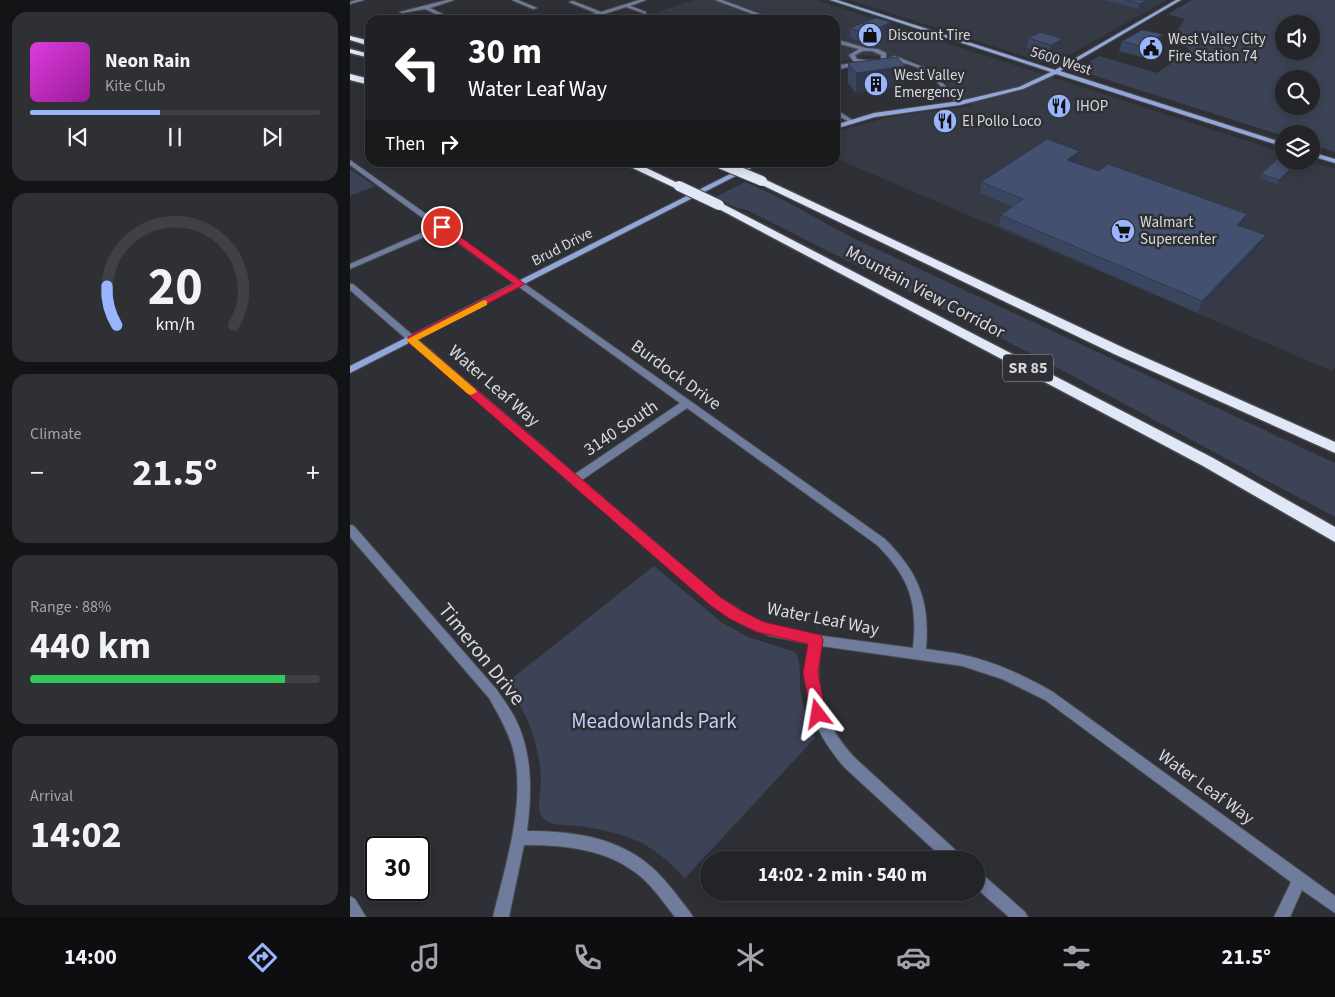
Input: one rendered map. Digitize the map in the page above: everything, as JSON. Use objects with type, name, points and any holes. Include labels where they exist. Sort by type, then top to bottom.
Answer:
[{"type":"highway","points":[[350,38],[365,42]]},
{"type":"highway","points":[[350,51],[365,55]]},
{"type":"highway","points":[[350,77],[365,81]]},
{"type":"highway","points":[[634,167],[646,171]]},
{"type":"highway","name":"Mountain View Corridor","points":[[637,167],[719,205],[1208,462],[1335,535]]},
{"type":"highway","name":"Mountain View Corridor","points":[[728,167],[1119,351],[1335,448]]},
{"type":"main road","name":"5600 West","points":[[832,0],[1275,142]]},
{"type":"main road","points":[[840,124],[893,111],[960,103],[1014,91],[1055,72],[1179,0]]},
{"type":"main road","points":[[1320,157],[1335,161]]},
{"type":"main road","name":"Brud Drive","points":[[350,370],[750,167]]},
{"type":"street","points":[[350,3],[362,0]]},
{"type":"street","points":[[402,12],[426,8],[452,0]]},
{"type":"street","points":[[514,0],[534,8]]},
{"type":"street","points":[[594,15],[644,0]]},
{"type":"street","points":[[717,0],[760,15]]},
{"type":"street","points":[[571,2],[600,13]]},
{"type":"street","points":[[624,5],[644,13]]},
{"type":"street","points":[[426,8],[442,15]]},
{"type":"street","points":[[840,43],[879,51],[884,57]]},
{"type":"street","points":[[848,45],[858,61],[870,62]]},
{"type":"street","points":[[840,64],[853,55],[867,49]]},
{"type":"street","points":[[840,67],[870,62],[884,57],[900,59],[926,70],[960,103]]},
{"type":"street","points":[[840,114],[851,121]]},
{"type":"street","name":"Burdock Drive","points":[[350,162],[862,527],[895,555],[907,570],[917,595],[922,622],[919,654]]},
{"type":"street","points":[[350,267],[442,227]]},
{"type":"street","name":"Water Leaf Way","points":[[350,286],[715,601],[735,615],[774,632],[982,665],[1022,681],[1043,692],[1335,905]]},
{"type":"street","name":"3140 South","points":[[574,480],[687,403]]},
{"type":"street","name":"Timeron Drive","points":[[350,529],[493,694],[510,718],[520,746],[524,780],[523,813],[501,917]]},
{"type":"street","points":[[816,640],[810,673],[812,686],[818,714],[832,742],[862,775],[946,851]]},
{"type":"street","points":[[518,838],[557,838],[603,846],[624,856],[646,872],[685,917]]},
{"type":"street","points":[[1282,917],[1300,879]]},
{"type":"street","points":[[985,886],[1020,917]]},
{"type":"street","points":[[350,904],[358,917]]},
{"type":"shaded area","points":[[694,0],[815,0],[1275,150],[1275,170],[1320,170],[1320,164],[1335,169],[1335,367],[1332,371],[840,160],[840,130],[894,116],[973,106],[957,94],[931,68],[907,59],[863,55],[840,62],[840,15],[648,15]]},
{"type":"shaded area","points":[[850,0],[1167,0],[1051,65]]},
{"type":"green space","points":[[1192,0],[1335,0],[1335,152],[1320,147],[1320,125],[1275,125],[1275,133],[1086,73],[1080,68],[1099,56],[1157,73],[1190,51],[1176,32],[1185,19],[1168,14]]},
{"type":"green space","points":[[350,169],[375,186],[350,196]]},
{"type":"green space","points":[[745,182],[776,196],[851,237],[1335,463],[1335,517],[1028,352],[745,209],[737,208],[715,197]]},
{"type":"green space","name":"Meadowlands Park","points":[[654,566],[721,622],[748,637],[795,652],[800,667],[802,701],[815,738],[710,851],[700,851],[700,862],[685,878],[660,855],[638,841],[611,832],[556,824],[547,822],[544,819],[539,806],[541,779],[535,741],[526,717],[505,684]]},
{"type":"building","points":[[1127,0],[1147,0],[1140,4]]},
{"type":"building","points":[[875,18],[891,22],[866,34],[850,28]]},
{"type":"building","points":[[1142,30],[1163,34],[1143,47],[1122,41]]},
{"type":"building","points":[[1040,32],[1063,39],[1051,45],[1028,38]]},
{"type":"building","points":[[897,57],[905,66],[856,73],[848,63]]},
{"type":"building","name":"Walmart Supercenter","points":[[1047,139],[1080,151],[1067,160],[1099,171],[1108,164],[1247,214],[1237,225],[1266,235],[1202,301],[1001,215],[1023,199],[981,182]]},
{"type":"building","points":[[1275,161],[1275,170],[1289,170],[1279,180],[1261,174]]},
{"type":"slow traffic","points":[[471,392],[411,340],[484,303]]},
{"type":"place","name":"Discount Tire","points":[[870,35]]},
{"type":"place","name":"West Valley City Fire Station 74","points":[[1151,48]]},
{"type":"place","name":"West Valley Emergency","points":[[876,84]]},
{"type":"place","name":"IHOP","points":[[1059,106]]},
{"type":"place","name":"El Pollo Loco","points":[[945,121]]},
{"type":"place","name":"Walmart Supercenter","points":[[1123,231]]},
{"type":"route","points":[[442,227],[521,284],[411,340],[715,601],[735,615],[762,628],[816,640],[810,673],[818,714]]}]
